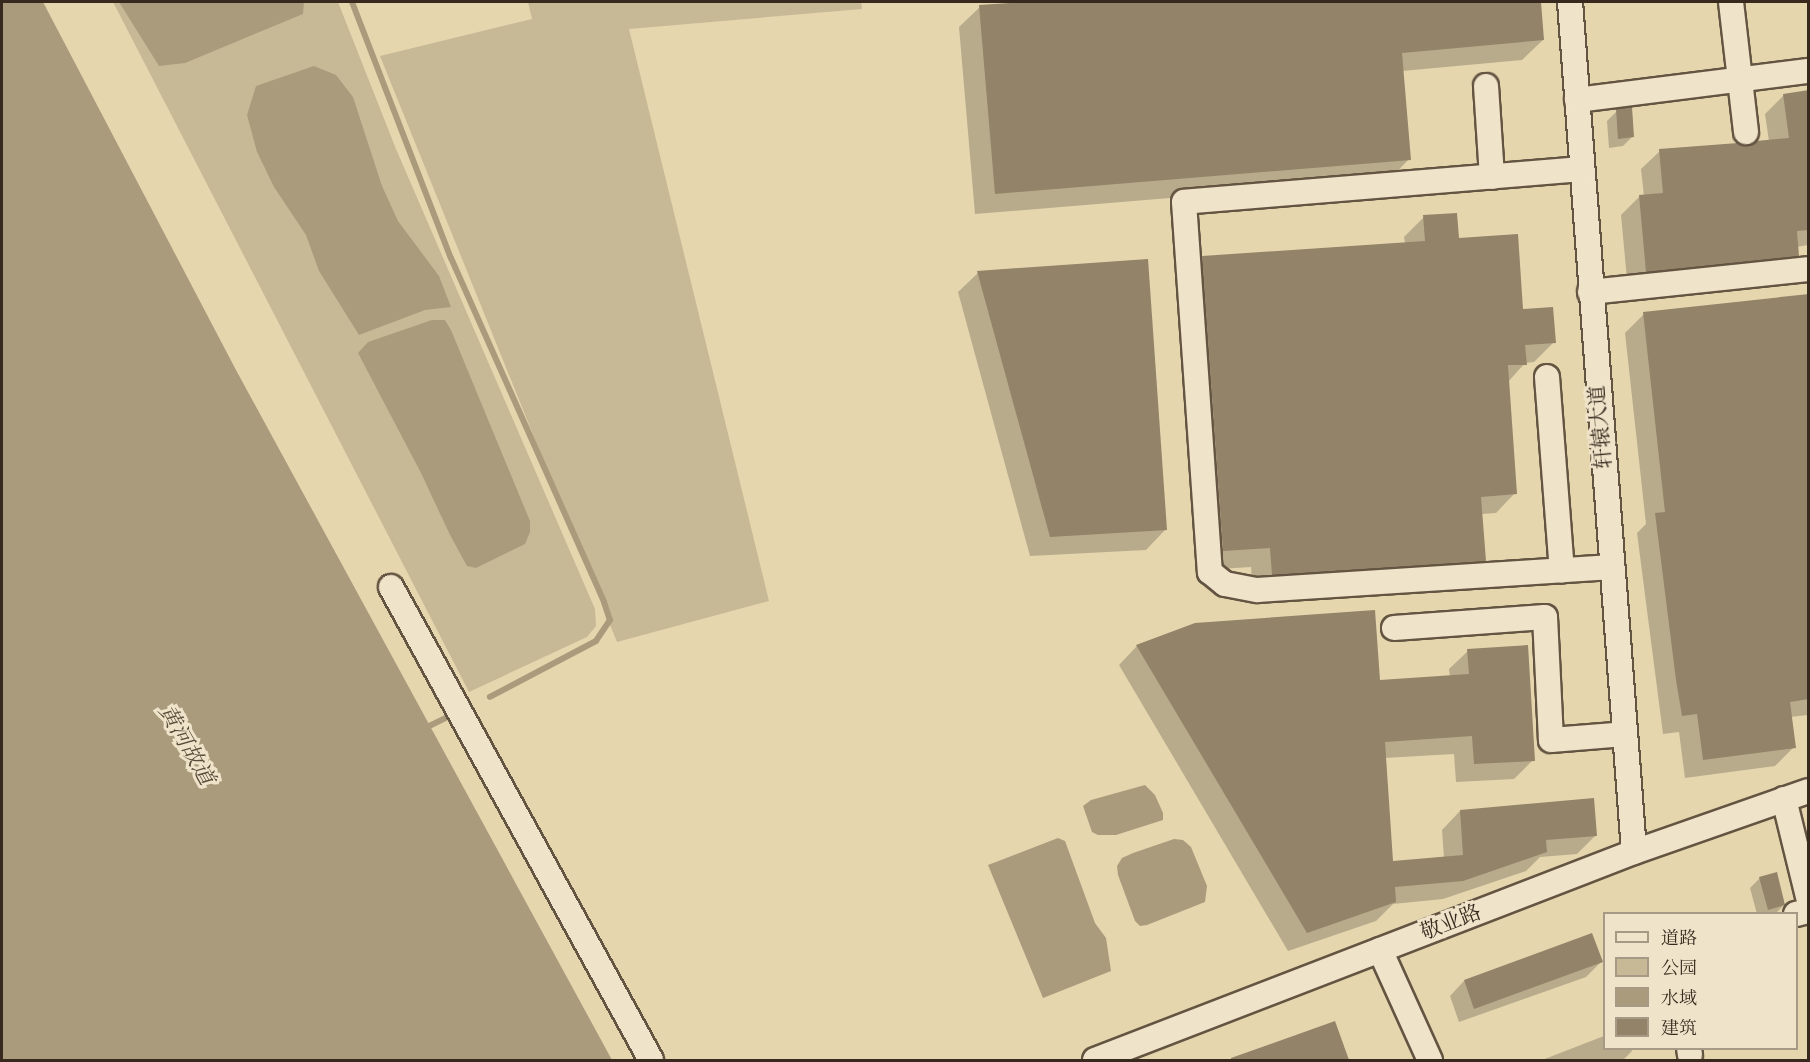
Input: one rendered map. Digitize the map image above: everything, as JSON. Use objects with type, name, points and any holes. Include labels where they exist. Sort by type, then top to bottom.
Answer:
[{"type":"street","name":"轩辕大道","points":[[1570,2],[1590,292],[1634,852]]},
{"type":"street","points":[[1731,2],[1746,132]]},
{"type":"street","points":[[1577,100],[1809,71]]},
{"type":"street","points":[[1486,86],[1492,177]]},
{"type":"street","points":[[1582,169],[1184,202],[1210,572],[1225,584],[1257,590],[1612,567]]},
{"type":"street","points":[[1590,292],[1809,268]]},
{"type":"street","points":[[1547,377],[1562,570]]},
{"type":"street","points":[[391,587],[651,1060]]},
{"type":"street","points":[[1394,628],[1545,617],[1551,740],[1625,734]]},
{"type":"street","name":"敬业路","points":[[1095,1060],[1634,852],[1809,791]]},
{"type":"street","points":[[1784,799],[1808,896],[1798,912]]},
{"type":"street","points":[[1380,950],[1430,1060]]},
{"type":"green space","points":[[113,2],[338,2],[396,149],[595,609],[596,626],[587,637],[469,692]]},
{"type":"green space","points":[[528,2],[861,2],[862,9],[629,29],[769,601],[617,642],[380,56],[532,19]]},
{"type":"water","name":"黄河故道","points":[[2,2],[43,2],[236,370],[612,1060],[2,1060]]},
{"type":"water","points":[[119,2],[304,2],[303,14],[185,63],[159,66]]},
{"type":"water","points":[[314,66],[336,75],[353,97],[382,186],[398,221],[439,276],[451,307],[425,310],[359,335],[319,271],[306,235],[274,187],[257,152],[247,115],[256,86]]},
{"type":"water","points":[[432,320],[445,320],[451,330],[530,521],[530,532],[525,544],[476,568],[467,566],[358,353],[368,342]]},
{"type":"water","points":[[1145,785],[1155,795],[1163,813],[1163,820],[1116,835],[1098,835],[1092,832],[1083,806],[1091,800]]},
{"type":"water","points":[[1058,838],[1065,841],[1095,923],[1106,938],[1111,971],[1043,998],[988,865]]},
{"type":"water","points":[[1174,839],[1183,840],[1191,847],[1207,886],[1205,902],[1140,926],[1135,921],[1118,875],[1117,866],[1122,858]]},
{"type":"building","points":[[1025,2],[1541,2],[1544,40],[1402,53],[1411,160],[995,194],[979,5]]},
{"type":"building","points":[[1809,90],[1809,230],[1797,231],[1799,256],[1646,272],[1639,195],[1663,193],[1659,149],[1738,143],[1747,146],[1756,141],[1789,138],[1783,94]]},
{"type":"building","points":[[1632,107],[1634,137],[1618,139],[1616,109]]},
{"type":"building","points":[[1457,213],[1459,238],[1518,234],[1523,309],[1553,307],[1556,343],[1525,345],[1527,365],[1508,365],[1517,494],[1481,497],[1486,561],[1272,575],[1270,548],[1223,551],[1202,256],[1425,241],[1423,215]]},
{"type":"building","points":[[1148,259],[1167,530],[1050,537],[977,271]]},
{"type":"building","points":[[1809,294],[1809,699],[1790,702],[1796,748],[1703,760],[1697,714],[1682,716],[1676,680],[1655,513],[1665,512],[1643,312]]},
{"type":"building","points":[[1375,610],[1380,680],[1469,674],[1467,649],[1528,645],[1535,761],[1474,764],[1472,736],[1385,742],[1393,861],[1463,855],[1460,810],[1594,798],[1597,836],[1546,840],[1547,852],[1463,881],[1395,887],[1396,902],[1307,933],[1136,645],[1195,623]]},
{"type":"building","points":[[1777,872],[1785,905],[1768,910],[1759,877]]},
{"type":"building","points":[[1592,933],[1603,962],[1474,1009],[1464,980]]},
{"type":"building","points":[[1335,1021],[1349,1060],[1231,1060],[1231,1058]]},
{"type":"waterway","points":[[352,2],[451,258],[610,620],[596,641],[490,697]]},
{"type":"waterway","points":[[423,729],[454,714]]}]
